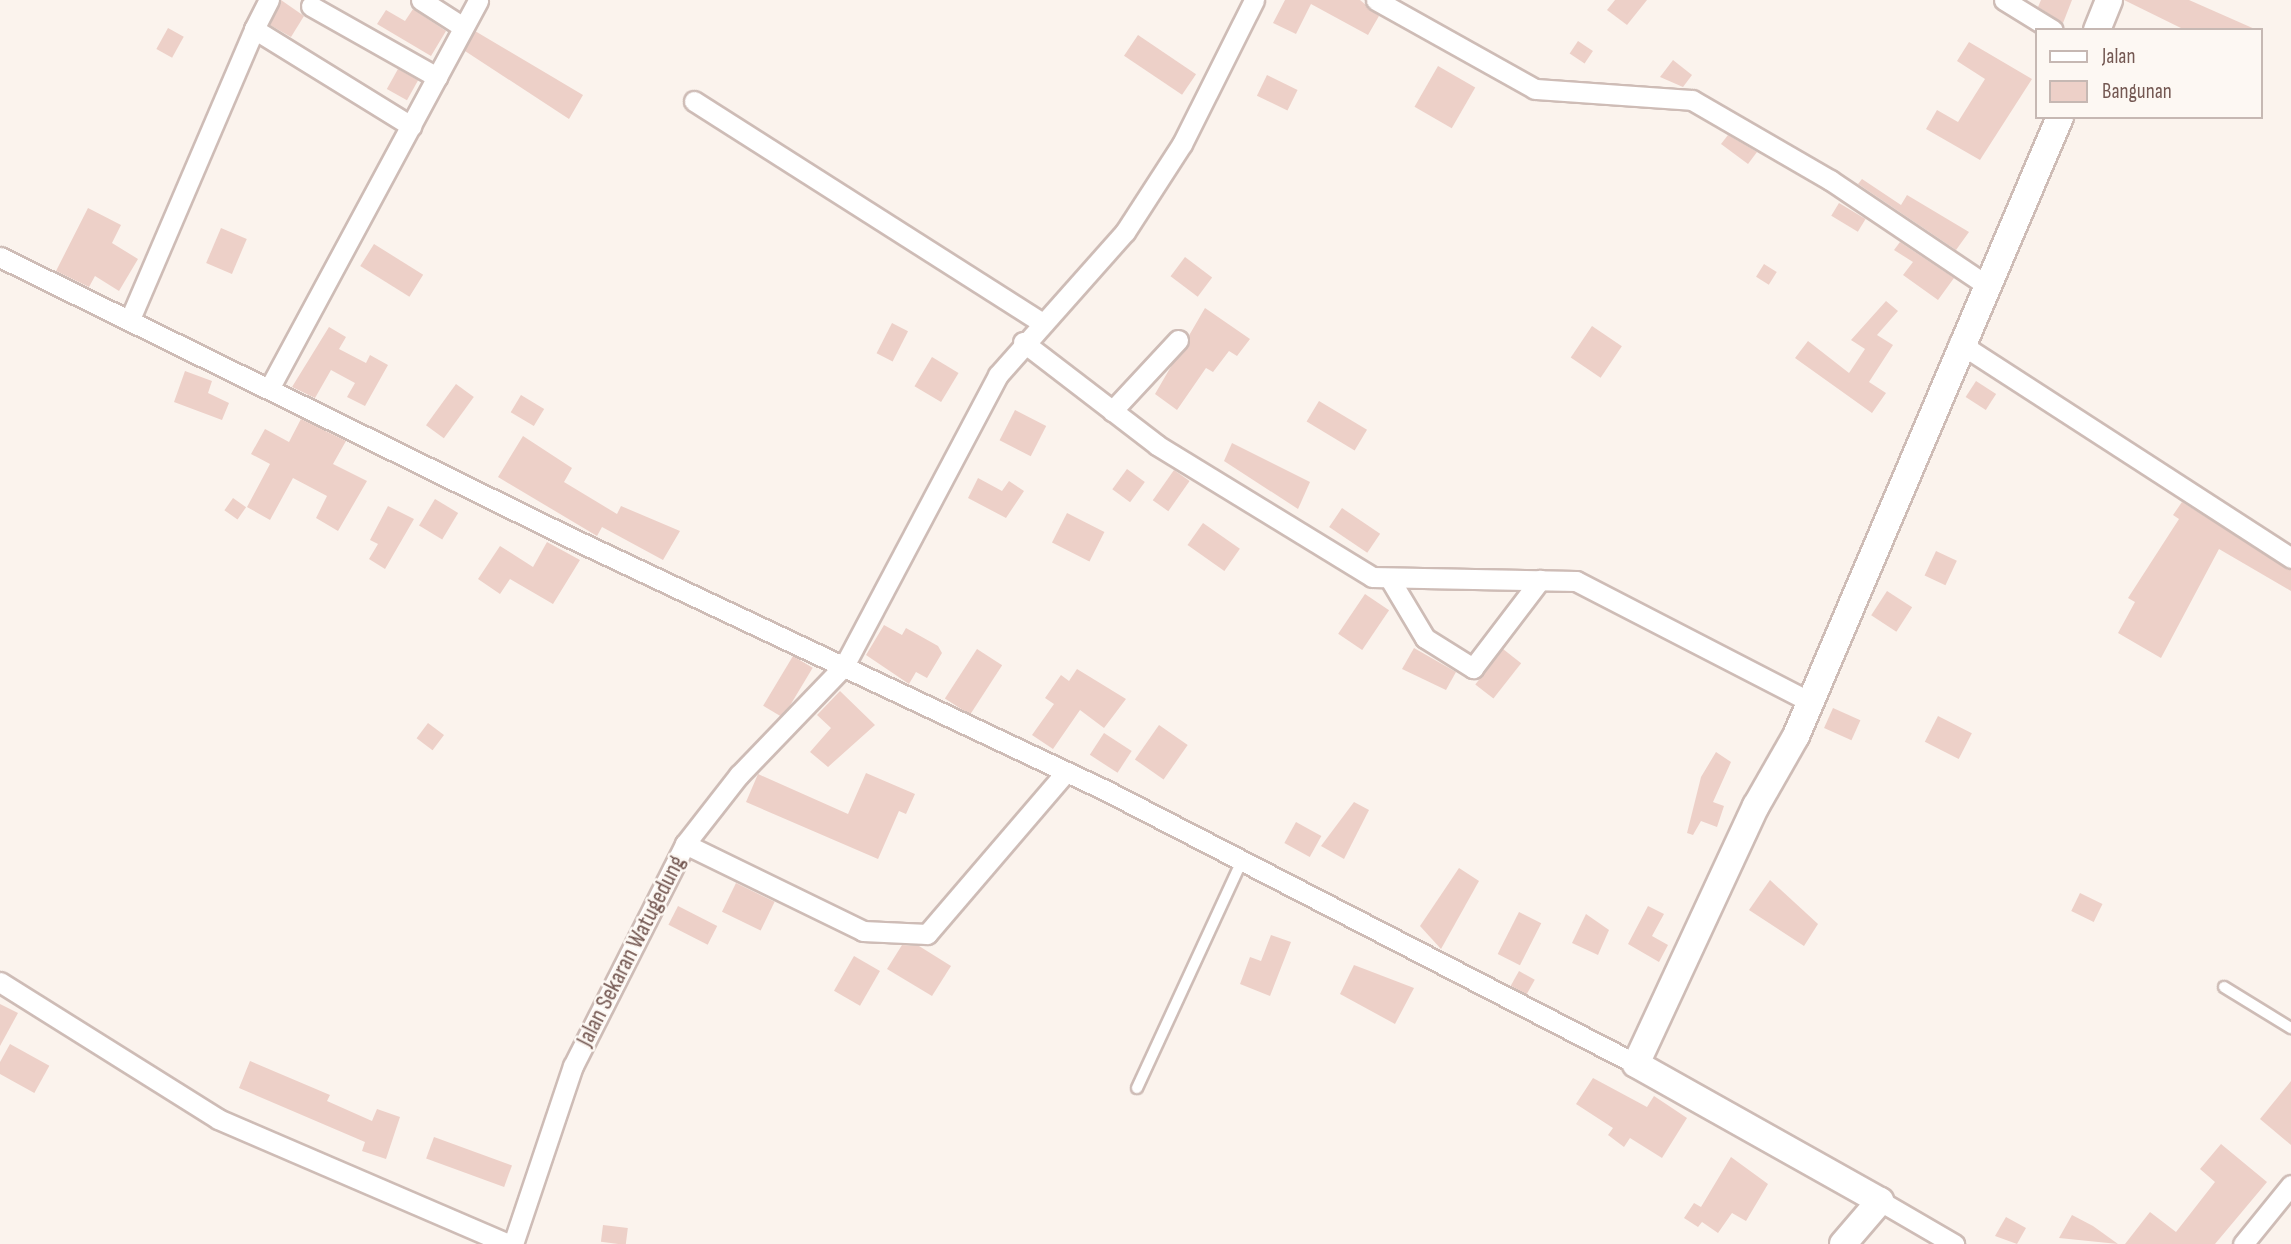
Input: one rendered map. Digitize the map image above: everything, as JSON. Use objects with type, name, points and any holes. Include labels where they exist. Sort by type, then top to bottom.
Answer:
[{"type":"street","points":[[130,319],[268,0]]},
{"type":"street","points":[[421,0],[463,27]]},
{"type":"street","points":[[270,387],[478,0]]},
{"type":"street","name":"Jalan Sekaran Watugedung","points":[[511,1244],[573,1066],[685,844],[739,775],[844,666],[957,442],[1023,342],[1125,232],[1182,144],[1254,0]]},
{"type":"street","points":[[1376,0],[1535,89],[1692,100],[1830,180],[1986,285]]},
{"type":"street","points":[[2004,0],[2050,28]]},
{"type":"street","points":[[2097,28],[2109,0]]},
{"type":"street","points":[[311,6],[437,77]]},
{"type":"street","points":[[254,29],[411,126]]},
{"type":"street","points":[[694,101],[1042,323]]},
{"type":"street","points":[[1636,1064],[1810,702],[1959,343],[2059,119]]},
{"type":"street","points":[[0,257],[1243,859],[1636,1064],[1954,1244]]},
{"type":"street","points":[[1112,411],[1178,340]]},
{"type":"street","points":[[1023,342],[1112,411],[1361,570],[1391,581],[1576,581],[1810,702]]},
{"type":"street","points":[[1959,343],[2291,558]]},
{"type":"street","points":[[1391,581],[1425,638],[1473,668],[1540,580]]},
{"type":"street","points":[[685,844],[863,931],[928,934],[1065,773]]},
{"type":"street","points":[[0,982],[218,1119],[511,1244]]},
{"type":"street","points":[[2243,1244],[2291,1185]]},
{"type":"street","points":[[1843,1244],[1880,1202]]},
{"type":"lane","points":[[1137,1088],[1243,859]]},
{"type":"lane","points":[[2224,987],[2291,1028]]},
{"type":"building","points":[[281,0],[304,16],[291,37],[270,25]]},
{"type":"building","points":[[1285,0],[1360,0],[1379,16],[1368,35],[1311,4],[1296,34],[1273,23]]},
{"type":"building","points":[[1615,0],[1647,0],[1627,25],[1607,10]]},
{"type":"building","points":[[2041,0],[2072,0],[2063,23],[2038,7]]},
{"type":"building","points":[[2124,0],[2189,0],[2252,28],[2181,28]]},
{"type":"building","points":[[413,9],[446,31],[431,56],[377,24],[386,10],[405,21]]},
{"type":"building","points":[[168,28],[184,37],[172,58],[156,49]]},
{"type":"building","points":[[475,31],[583,95],[569,119],[465,51]]},
{"type":"building","points":[[1138,35],[1196,74],[1182,95],[1124,56]]},
{"type":"building","points":[[1578,41],[1593,51],[1585,64],[1570,53]]},
{"type":"building","points":[[1969,42],[2032,79],[1980,160],[1926,129],[1937,110],[1958,122],[1985,79],[1957,61]]},
{"type":"building","points":[[1673,60],[1692,75],[1683,87],[1660,77]]},
{"type":"building","points":[[1438,66],[1475,88],[1452,128],[1414,107]]},
{"type":"building","points":[[398,69],[418,80],[407,100],[387,89]]},
{"type":"building","points":[[1267,75],[1298,90],[1287,111],[1257,96]]},
{"type":"building","points":[[1728,135],[1757,152],[1748,164],[1721,144]]},
{"type":"building","points":[[1862,179],[1901,205],[1907,195],[1969,232],[1956,250],[1858,184]]},
{"type":"building","points":[[1839,203],[1866,219],[1858,232],[1831,216]]},
{"type":"building","points":[[88,208],[121,225],[112,243],[138,259],[119,291],[95,276],[89,287],[56,271]]},
{"type":"building","points":[[221,228],[247,239],[232,274],[206,263]]},
{"type":"building","points":[[1900,242],[1954,278],[1938,300],[1903,275],[1913,262],[1894,250]]},
{"type":"building","points":[[374,244],[423,275],[409,297],[360,266]]},
{"type":"building","points":[[1185,257],[1212,277],[1198,297],[1171,276]]},
{"type":"building","points":[[1764,264],[1777,272],[1769,285],[1756,277]]},
{"type":"building","points":[[1886,301],[1898,311],[1877,335],[1893,345],[1869,382],[1886,393],[1872,413],[1795,358],[1808,341],[1849,373],[1865,349],[1851,340]]},
{"type":"building","points":[[1205,308],[1250,339],[1237,356],[1229,351],[1213,372],[1206,368],[1177,410],[1155,394]]},
{"type":"building","points":[[892,323],[908,331],[893,361],[877,353]]},
{"type":"building","points":[[1592,326],[1622,346],[1601,378],[1571,358]]},
{"type":"building","points":[[329,327],[346,337],[339,349],[366,363],[370,355],[388,365],[365,406],[347,397],[355,383],[331,370],[315,398],[292,387]]},
{"type":"building","points":[[932,357],[959,373],[941,402],[914,386]]},
{"type":"building","points":[[185,371],[212,381],[208,393],[229,403],[222,420],[174,402]]},
{"type":"building","points":[[1976,381],[1996,394],[1986,410],[1966,397]]},
{"type":"building","points":[[456,384],[474,397],[444,438],[426,425]]},
{"type":"building","points":[[521,395],[544,409],[534,426],[511,412]]},
{"type":"building","points":[[1319,401],[1367,430],[1355,450],[1307,422]]},
{"type":"building","points":[[1015,410],[1046,426],[1031,456],[1000,440]]},
{"type":"building","points":[[301,419],[346,441],[333,464],[367,481],[338,531],[316,518],[327,496],[293,478],[270,520],[247,507],[270,464],[251,454],[265,429],[289,442]]},
{"type":"building","points":[[523,436],[572,468],[564,482],[617,514],[621,506],[680,531],[663,560],[602,527],[597,536],[498,477]]},
{"type":"building","points":[[1232,443],[1310,482],[1298,509],[1224,461]]},
{"type":"building","points":[[1127,469],[1145,482],[1130,502],[1112,489]]},
{"type":"building","points":[[1174,470],[1190,481],[1168,511],[1153,500]]},
{"type":"building","points":[[978,478],[1002,491],[1009,481],[1024,491],[1006,518],[968,498]]},
{"type":"building","points":[[233,498],[246,507],[238,519],[224,510]]},
{"type":"building","points":[[435,499],[458,513],[442,539],[419,526]]},
{"type":"building","points":[[2182,502],[2291,570],[2291,591],[2219,549],[2161,658],[2118,633],[2135,602],[2128,598],[2179,519],[2173,515]]},
{"type":"building","points":[[388,506],[414,519],[385,569],[369,559],[378,544],[370,540]]},
{"type":"building","points":[[1342,508],[1380,534],[1367,553],[1329,527]]},
{"type":"building","points":[[1067,513],[1104,532],[1089,561],[1052,542]]},
{"type":"building","points":[[1203,523],[1240,549],[1224,571],[1188,545]]},
{"type":"building","points":[[547,542],[580,560],[553,604],[510,579],[500,594],[478,579],[500,546],[533,567]]},
{"type":"building","points":[[1936,551],[1957,561],[1945,585],[1925,575]]},
{"type":"building","points":[[1887,591],[1912,607],[1896,632],[1871,615]]},
{"type":"building","points":[[1365,594],[1389,610],[1362,650],[1338,634]]},
{"type":"building","points":[[884,625],[902,635],[906,628],[938,646],[942,653],[927,678],[916,672],[909,684],[866,655]]},
{"type":"building","points":[[1414,648],[1456,672],[1446,690],[1402,669]]},
{"type":"building","points":[[977,649],[1002,665],[970,715],[945,698]]},
{"type":"building","points":[[1503,649],[1521,663],[1493,699],[1475,684]]},
{"type":"building","points":[[793,656],[813,668],[783,718],[763,706]]},
{"type":"building","points":[[1077,669],[1126,699],[1104,728],[1080,710],[1053,749],[1032,735],[1054,704],[1045,698],[1061,675],[1069,681]]},
{"type":"building","points":[[840,691],[875,725],[828,767],[810,752],[831,728],[817,715]]},
{"type":"building","points":[[1833,708],[1860,720],[1851,740],[1824,728]]},
{"type":"building","points":[[1938,716],[1972,733],[1959,759],[1925,742]]},
{"type":"building","points":[[428,723],[444,735],[433,750],[417,738]]},
{"type":"building","points":[[1159,725],[1188,745],[1164,779],[1135,759]]},
{"type":"building","points":[[1104,733],[1132,751],[1118,773],[1090,755]]},
{"type":"building","points":[[1716,752],[1731,762],[1713,802],[1724,806],[1717,827],[1701,821],[1693,835],[1687,833],[1701,777]]},
{"type":"building","points":[[866,773],[915,794],[906,814],[899,811],[878,859],[746,802],[758,774],[848,814]]},
{"type":"building","points":[[1354,802],[1369,810],[1344,859],[1321,846]]},
{"type":"building","points":[[1296,822],[1321,836],[1310,857],[1284,843]]},
{"type":"building","points":[[1459,868],[1479,881],[1441,949],[1420,926]]},
{"type":"building","points":[[1770,880],[1818,924],[1804,946],[1749,910]]},
{"type":"building","points":[[736,883],[775,902],[761,931],[722,912]]},
{"type":"building","points":[[2080,893],[2102,904],[2094,922],[2071,911]]},
{"type":"building","points":[[678,906],[717,926],[708,945],[668,925]]},
{"type":"building","points":[[1648,906],[1664,914],[1652,936],[1668,945],[1659,962],[1628,944]]},
{"type":"building","points":[[1519,912],[1541,923],[1520,965],[1498,954]]},
{"type":"building","points":[[1586,914],[1609,930],[1598,955],[1572,943]]},
{"type":"building","points":[[1271,935],[1291,942],[1270,996],[1240,984],[1250,957],[1261,961]]},
{"type":"building","points":[[902,945],[919,946],[951,966],[932,996],[887,969]]},
{"type":"building","points":[[854,956],[880,971],[860,1006],[834,991]]},
{"type":"building","points":[[1354,965],[1414,988],[1395,1024],[1340,994]]},
{"type":"building","points":[[1519,971],[1535,980],[1527,995],[1511,986]]},
{"type":"building","points":[[0,1004],[18,1013],[0,1046]]},
{"type":"building","points":[[10,1044],[49,1066],[34,1093],[0,1074],[0,1062]]},
{"type":"building","points":[[250,1061],[330,1095],[327,1101],[372,1121],[377,1109],[400,1117],[386,1159],[362,1151],[365,1142],[239,1088]]},
{"type":"building","points":[[1593,1078],[1647,1107],[1654,1096],[1687,1118],[1662,1158],[1630,1138],[1624,1147],[1608,1135],[1613,1128],[1576,1104]]},
{"type":"building","points":[[2291,1081],[2291,1145],[2260,1119]]},
{"type":"building","points":[[434,1137],[512,1165],[504,1187],[426,1159]]},
{"type":"building","points":[[2221,1144],[2267,1182],[2215,1244],[2125,1244],[2150,1212],[2176,1232],[2215,1182],[2200,1169]]},
{"type":"building","points":[[1731,1157],[1768,1184],[1746,1221],[1732,1213],[1718,1233],[1702,1222],[1698,1227],[1684,1218],[1694,1203],[1701,1207]]},
{"type":"building","points":[[2072,1215],[2093,1226],[2118,1244],[2059,1238]]},
{"type":"building","points":[[2006,1217],[2026,1228],[2017,1244],[1995,1236]]},
{"type":"building","points":[[603,1225],[628,1228],[626,1244],[601,1242]]}]
